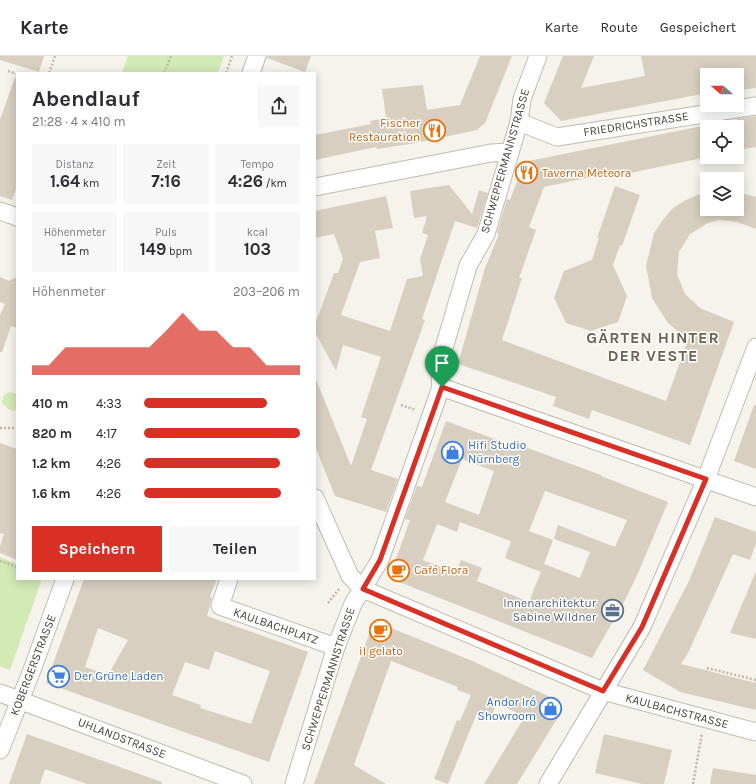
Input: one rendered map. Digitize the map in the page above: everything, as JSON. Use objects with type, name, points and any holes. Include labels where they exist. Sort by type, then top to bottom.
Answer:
[{"type":"street","points":[[251,72],[257,56]]},
{"type":"street","name":"SCHWEPPERMANNSTRASSE","points":[[294,784],[336,647],[352,604],[363,589],[380,560],[442,387],[439,365],[441,358],[468,266],[486,234],[518,122],[522,99],[538,56]]},
{"type":"street","name":"FRIEDRICHSTRASSE","points":[[518,122],[557,136],[756,106]]},
{"type":"street","points":[[316,187],[491,153],[510,152]]},
{"type":"street","points":[[0,211],[16,217]]},
{"type":"street","points":[[548,784],[642,627],[706,479],[756,347]]},
{"type":"street","points":[[442,387],[756,497]]},
{"type":"street","name":"KAULBACHSTRASSE","points":[[316,502],[322,529],[350,576],[363,589],[603,691],[756,732]]},
{"type":"street","name":"KOBERGERSTRASSE","points":[[0,750],[19,699],[32,670],[64,580]]},
{"type":"street","name":"KAULBACHPLATZ","points":[[229,580],[220,606],[336,647]]},
{"type":"street","name":"UHLANDSTRASSE","points":[[0,693],[243,784]]},
{"type":"path","points":[[49,72],[54,56]]},
{"type":"path","points":[[164,72],[171,56]]},
{"type":"path","points":[[226,72],[232,56]]},
{"type":"path","points":[[8,71],[16,74]]},
{"type":"path","points":[[401,405],[417,411]]},
{"type":"path","points":[[0,428],[16,428]]},
{"type":"path","points":[[0,561],[16,567]]},
{"type":"path","points":[[707,668],[756,680]]},
{"type":"path","points":[[693,784],[704,719]]},
{"type":"green space","points":[[128,56],[224,56],[218,72],[122,72]]},
{"type":"green space","points":[[10,392],[16,394],[16,410],[13,411],[8,409],[2,403],[4,395]]},
{"type":"green space","points":[[0,557],[16,564],[16,580],[42,580],[10,670],[0,666]]},
{"type":"building","points":[[0,56],[44,56],[39,72],[0,60]]},
{"type":"building","points":[[267,56],[311,56],[305,72],[267,58]]},
{"type":"building","points":[[480,56],[512,56],[485,123],[477,130],[416,143],[377,149],[376,147],[316,160],[316,135],[371,124],[370,121],[386,118],[382,89],[423,85],[427,110],[460,105]]},
{"type":"building","points":[[563,56],[594,56],[581,88],[645,76],[641,56],[756,56],[756,88],[744,90],[744,68],[700,68],[700,94],[561,121],[544,103]]},
{"type":"building","points":[[15,77],[16,189],[12,200],[0,196],[0,120]]},
{"type":"building","points":[[756,116],[756,147],[744,149],[744,120],[737,119]]},
{"type":"building","points":[[700,126],[700,158],[611,177],[611,173],[544,187],[529,227],[536,230],[519,278],[522,278],[502,340],[666,401],[689,337],[680,333],[668,323],[652,298],[646,266],[654,233],[673,208],[700,194],[700,216],[744,216],[744,194],[756,197],[756,229],[737,222],[719,220],[708,223],[690,234],[679,252],[677,274],[685,294],[700,308],[734,322],[690,445],[592,410],[589,419],[553,406],[556,397],[458,364],[485,268],[499,234],[497,233],[507,199],[510,200],[524,162]]},
{"type":"building","points":[[449,185],[472,214],[479,190],[488,193],[477,228],[455,221],[422,319],[425,320],[371,470],[398,479],[386,512],[335,496],[316,448],[316,379],[351,466],[367,419],[361,417],[381,357],[343,345],[336,371],[316,334],[316,322],[334,273],[338,273],[343,259],[334,234],[316,238],[316,211],[386,196],[393,228],[375,231],[380,258],[360,262],[341,315],[390,331],[407,279],[423,276],[420,259],[428,235],[422,233],[427,216],[414,218],[410,191]]},
{"type":"building","points":[[615,186],[640,195],[622,246],[620,245],[613,265],[627,296],[618,322],[591,331],[566,323],[554,298],[564,271],[592,260],[599,238],[597,238]]},
{"type":"building","points":[[0,277],[9,281],[16,278],[16,328],[11,326],[2,352],[0,352],[0,315],[5,304],[0,302]]},
{"type":"building","points":[[754,405],[756,406],[756,469],[734,461]]},
{"type":"building","points":[[446,421],[524,450],[525,447],[668,502],[639,571],[624,602],[592,658],[389,578],[410,520],[405,519],[417,486],[422,487]],"holes":[[[462,459],[494,471],[479,515],[445,502]],[[545,491],[627,520],[615,547],[558,525],[554,539],[590,552],[580,578],[544,564],[553,540],[529,531]],[[460,522],[511,541],[505,558],[541,572],[529,602],[477,581],[482,568],[461,560],[456,573],[423,560],[437,524],[457,532]]]},
{"type":"building","points":[[0,443],[16,449],[16,560],[0,553],[0,546],[4,534],[0,533]]},
{"type":"building","points":[[715,517],[756,532],[756,543],[750,560],[733,554],[688,653],[681,664],[756,683],[756,710],[680,692],[643,670],[689,581]]},
{"type":"building","points":[[756,571],[756,639],[730,633]]},
{"type":"building","points":[[84,580],[217,580],[210,596],[212,598],[207,616],[308,652],[269,762],[46,683]],"holes":[[[98,628],[128,640],[108,675],[85,667]],[[215,651],[270,671],[251,724],[200,708],[201,705],[172,695],[185,662],[209,670]]]},
{"type":"building","points":[[374,621],[470,660],[557,700],[560,714],[517,784],[484,784],[525,716],[496,704],[491,718],[477,713],[448,784],[434,779],[457,720],[460,721],[471,695],[457,690],[458,687],[391,661],[354,765],[386,784],[314,784]]},
{"type":"building","points":[[27,734],[162,782],[162,784],[87,784],[45,769],[40,784],[9,784]]},
{"type":"building","points":[[604,734],[672,750],[664,784],[642,784],[595,773]]},
{"type":"building","points":[[713,768],[756,775],[756,784],[710,784]]},
{"type":"place","name":"Fischer Restauration","points":[[435,130]]},
{"type":"place","name":"Taverna Meteora","points":[[526,173]]},
{"type":"place","name":"Hifi Studio Nürnberg","points":[[452,452]]},
{"type":"place","name":"Café Flora","points":[[399,570]]},
{"type":"place","name":"Innenarchitektur Sabine Wildner","points":[[612,610]]},
{"type":"place","name":"il gelato","points":[[381,630]]},
{"type":"place","name":"Der Grüne Laden","points":[[58,676]]},
{"type":"place","name":"Andor Iró Showroom","points":[[551,709]]},
{"type":"district","name":"GÄRTEN HINTER DER VESTE","points":[[653,346]]},
{"type":"route","points":[[442,387],[706,479],[642,627],[603,691],[363,589],[380,560],[442,387]]}]
